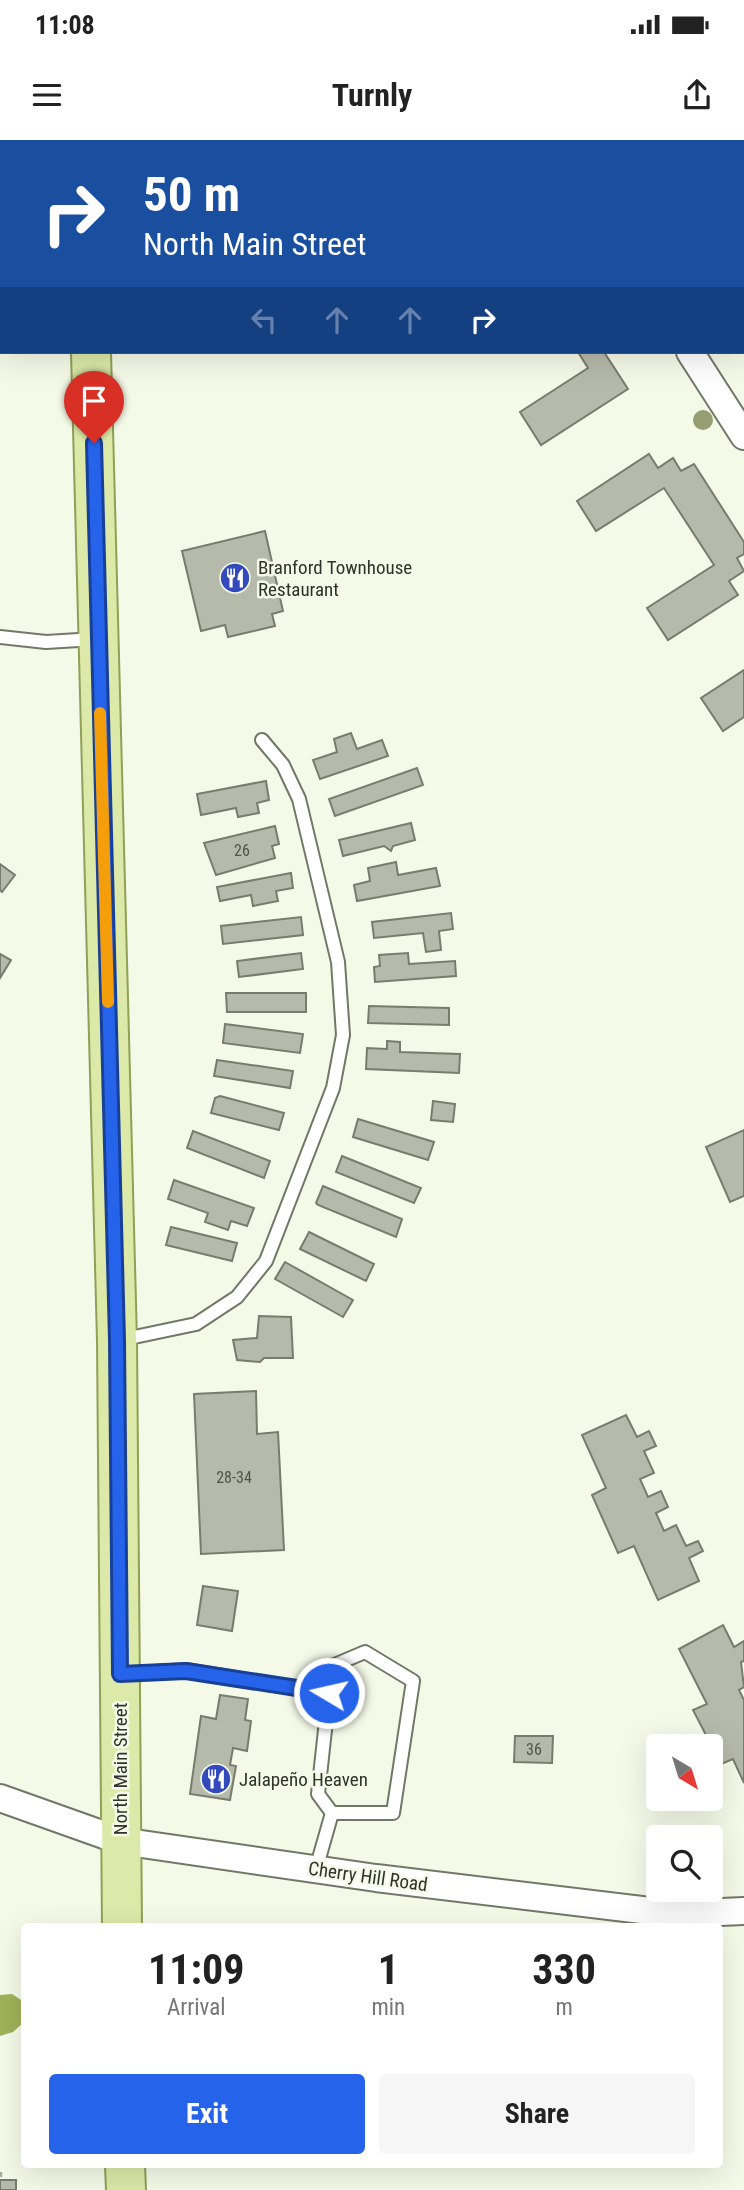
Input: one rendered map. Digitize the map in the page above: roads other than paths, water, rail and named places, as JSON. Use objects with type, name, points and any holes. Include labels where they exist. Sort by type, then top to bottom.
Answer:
[{"type":"main road","name":"North Main Street","points":[[91,354],[117,1340],[122,1923]]},
{"type":"main road","points":[[125,2168],[126,2190]]},
{"type":"street","points":[[691,354],[744,436]]},
{"type":"street","name":"Cherry Hill Road","points":[[0,1798],[121,1841],[316,1869],[675,1914],[744,1911]]},
{"type":"lane","points":[[0,637],[46,642],[98,639]]},
{"type":"lane","points":[[117,1340],[196,1324],[237,1297],[265,1261],[333,1088],[343,1035],[338,962],[299,799],[283,765],[262,740]]},
{"type":"lane","points":[[365,1652],[413,1681],[393,1813],[332,1813],[318,1794],[332,1666],[365,1652]]},
{"type":"lane","points":[[120,1674],[186,1671],[329,1693]]},
{"type":"lane","points":[[316,1869],[332,1813]]},
{"type":"place","name":"Branford Townhouse Restaurant","points":[[235,578]]},
{"type":"place","name":"Jalapeño Heaven","points":[[216,1779]]}]
